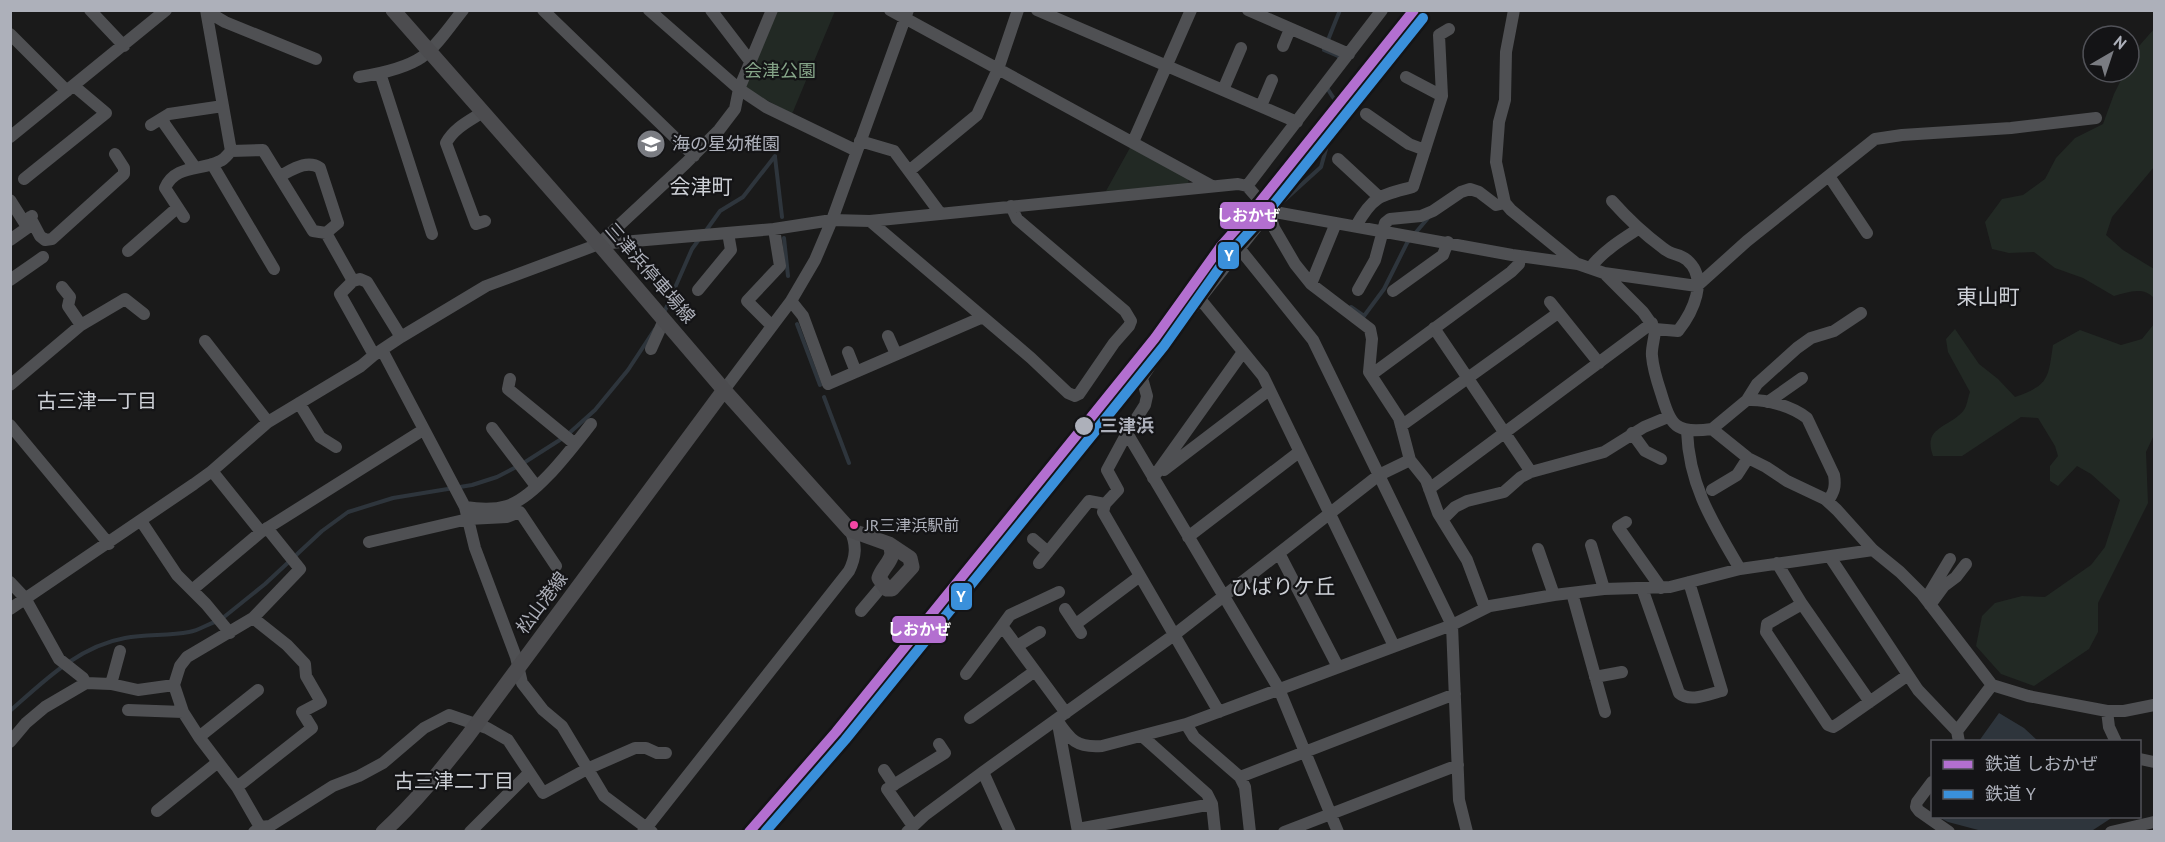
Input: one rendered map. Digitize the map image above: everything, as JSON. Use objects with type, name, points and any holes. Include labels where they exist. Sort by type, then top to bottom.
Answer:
[{"type":"main road","name":"三津浜停車場線","points":[[393,10],[724,390],[850,530],[889,544],[910,558],[912,567],[892,589],[887,589],[883,585]]},
{"type":"main road","name":"松山港線","points":[[383,831],[432,781],[476,725],[724,390]]},
{"type":"main road","points":[[883,585],[879,578],[880,574],[893,554],[889,544]]},
{"type":"street","points":[[90,10],[124,46]]},
{"type":"street","points":[[10,137],[166,10]]},
{"type":"street","points":[[359,77],[380,73],[420,59],[463,10]]},
{"type":"street","points":[[543,10],[694,156]]},
{"type":"street","points":[[649,10],[739,89],[766,107],[858,146],[894,151],[940,213]]},
{"type":"street","points":[[711,10],[750,61]]},
{"type":"street","points":[[599,244],[694,156],[735,109],[739,89],[772,10]]},
{"type":"street","points":[[890,10],[907,15],[998,69],[1212,186]]},
{"type":"street","points":[[909,171],[977,115],[998,69],[1018,10]]},
{"type":"street","points":[[1037,10],[1297,122]]},
{"type":"street","points":[[1133,142],[1191,10]]},
{"type":"street","points":[[1248,10],[1349,54]]},
{"type":"street","points":[[1247,186],[1382,10]]},
{"type":"street","points":[[1514,10],[1506,52],[1505,100],[1499,122],[1496,162],[1505,203],[1578,264]]},
{"type":"street","points":[[207,11],[225,22],[316,59]]},
{"type":"street","points":[[207,11],[231,151]]},
{"type":"street","points":[[724,390],[790,301],[815,260],[832,220],[907,15]]},
{"type":"street","points":[[1283,46],[1290,28]]},
{"type":"street","points":[[1356,226],[1373,200],[1413,187],[1442,96],[1440,35],[1449,29]]},
{"type":"street","points":[[10,34],[70,89],[106,113],[24,179]]},
{"type":"street","points":[[1223,90],[1241,48]]},
{"type":"street","points":[[380,73],[432,234]]},
{"type":"street","points":[[1406,77],[1442,96]]},
{"type":"street","points":[[1261,106],[1272,80]]},
{"type":"street","points":[[194,166],[156,122],[169,114],[223,106]]},
{"type":"street","points":[[483,112],[461,126],[446,143],[476,224],[485,221]]},
{"type":"street","points":[[1366,114],[1409,144],[1425,150]]},
{"type":"street","points":[[1269,211],[1520,256],[1578,264],[1604,273],[1697,286],[1747,241],[1875,139],[2010,128],[2096,118]]},
{"type":"street","points":[[136,249],[181,213],[165,188],[168,182],[174,176],[194,166],[212,165],[223,160],[231,151],[263,150],[313,231],[326,233],[338,223],[320,168],[307,164],[280,176]]},
{"type":"street","points":[[10,200],[30,218],[40,236],[45,240],[52,239],[124,174],[124,168],[115,154]]},
{"type":"street","points":[[1338,159],[1379,197]]},
{"type":"street","points":[[212,165],[274,269]]},
{"type":"street","points":[[1829,176],[1867,233]]},
{"type":"street","points":[[10,609],[109,544],[212,471],[268,422],[361,366],[401,337],[486,286],[599,244],[774,229],[832,220],[870,221],[1238,184],[1247,186],[1269,211],[1274,228],[1295,264],[1311,284],[1370,329],[1371,375],[1390,402],[1401,426],[1410,460],[1430,489],[1443,519],[1467,560],[1485,608]]},
{"type":"street","points":[[1358,290],[1375,260],[1382,231],[1385,223],[1390,219],[1421,216],[1470,189],[1479,192],[1496,205],[1505,203]]},
{"type":"street","points":[[1604,273],[1654,326],[1678,331],[1695,302],[1697,277],[1694,268],[1680,255],[1671,255],[1638,229],[1611,201]]},
{"type":"street","points":[[870,221],[1068,393],[1075,396],[1079,394],[1131,321],[1125,311],[1017,219],[1011,206]]},
{"type":"street","points":[[1219,712],[1103,512],[1105,504],[1118,490],[1107,470],[1145,405],[1147,396],[1142,378],[1165,343],[1269,211]]},
{"type":"street","points":[[10,240],[27,228],[30,218]]},
{"type":"street","points":[[1311,284],[1336,223]]},
{"type":"street","points":[[772,326],[747,301],[780,266],[774,229]]},
{"type":"street","points":[[1591,267],[1620,240],[1638,229]]},
{"type":"street","points":[[326,233],[352,281]]},
{"type":"street","points":[[698,290],[731,250],[728,233]]},
{"type":"street","points":[[1393,291],[1443,255],[1448,243]]},
{"type":"street","points":[[1239,248],[1313,340],[1452,625],[1459,800],[1467,831]]},
{"type":"street","points":[[1371,375],[1511,272],[1519,264],[1520,256]]},
{"type":"street","points":[[10,280],[43,257]]},
{"type":"street","points":[[401,337],[367,282],[360,279],[352,281],[340,294],[378,352],[423,430],[466,513],[475,548],[519,667],[522,683],[543,710],[562,726],[604,796],[648,830],[849,571],[855,553],[850,530]]},
{"type":"street","points":[[62,287],[70,297],[68,306],[81,325]]},
{"type":"street","points":[[10,385],[81,325],[125,299],[144,314]]},
{"type":"street","points":[[1200,299],[1263,376],[1394,646]]},
{"type":"street","points":[[790,301],[803,316],[828,384],[983,317]]},
{"type":"street","points":[[1550,302],[1599,363]]},
{"type":"street","points":[[1401,426],[1558,313]]},
{"type":"street","points":[[1654,326],[1652,355],[1656,379],[1668,417],[1687,431],[1712,429],[1747,400],[1757,384],[1797,348],[1811,338],[1834,331],[1861,313]]},
{"type":"street","points":[[651,348],[662,317]]},
{"type":"street","points":[[1430,489],[1599,363],[1654,326]]},
{"type":"street","points":[[1434,328],[1531,472]]},
{"type":"street","points":[[888,336],[896,354]]},
{"type":"street","points":[[205,341],[268,422]]},
{"type":"street","points":[[848,352],[856,372]]},
{"type":"street","points":[[1153,478],[1244,352]]},
{"type":"street","points":[[1768,402],[1802,378]]},
{"type":"street","points":[[510,379],[508,389],[575,444]]},
{"type":"street","points":[[1153,478],[1269,390]]},
{"type":"street","points":[[1747,400],[1768,402],[1801,413],[1807,418],[1834,476],[1836,484],[1828,501]]},
{"type":"street","points":[[299,403],[320,437],[336,447]]},
{"type":"street","points":[[1443,519],[1455,507],[1467,501],[1504,492],[1521,477],[1531,472],[1604,452],[1632,433],[1668,417]]},
{"type":"street","points":[[369,542],[483,508],[507,506],[522,498],[561,462],[591,424]]},
{"type":"street","points":[[10,425],[109,544]]},
{"type":"street","points":[[492,428],[536,486]]},
{"type":"street","points":[[1712,429],[1748,458],[1766,467],[1786,482],[1828,501],[1873,550],[1900,573],[1928,602],[1992,685],[2028,696],[2107,711],[2124,711],[2154,705]]},
{"type":"street","points":[[192,590],[264,530],[423,430]]},
{"type":"street","points":[[1687,431],[1692,464],[1708,516],[1740,568]]},
{"type":"street","points":[[1127,433],[1279,689],[1338,831]]},
{"type":"street","points":[[1632,433],[1645,451],[1661,459]]},
{"type":"street","points":[[1188,537],[1299,452]]},
{"type":"street","points":[[1712,490],[1737,475],[1748,458]]},
{"type":"street","points":[[939,744],[945,753],[888,789],[910,829],[983,772],[1174,635],[1380,475],[1410,460]]},
{"type":"street","points":[[212,471],[300,568],[253,618],[187,657],[180,666],[174,685],[183,712],[237,787],[257,829],[270,826],[333,786],[383,763],[424,728],[449,715],[487,728],[508,740],[543,793],[587,769],[634,748],[646,748],[657,753],[666,753]]},
{"type":"street","points":[[1039,563],[1089,501],[1105,504]]},
{"type":"street","points":[[466,513],[507,517],[520,512],[556,566]]},
{"type":"street","points":[[141,521],[177,575],[230,633]]},
{"type":"street","points":[[1626,522],[1618,527],[1661,588]]},
{"type":"street","points":[[1033,539],[1048,552]]},
{"type":"street","points":[[1592,545],[1604,589]]},
{"type":"street","points":[[1538,549],[1554,595]]},
{"type":"street","points":[[1002,626],[1035,671],[1061,716],[1071,740],[1089,747],[1102,746],[1186,724],[1452,625],[1485,608],[1554,595],[1604,589],[1661,588],[1740,568],[1873,550]]},
{"type":"street","points":[[1280,554],[1338,667]]},
{"type":"street","points":[[1830,557],[1918,690],[1958,736],[1992,685]]},
{"type":"street","points":[[1928,602],[1950,559]]},
{"type":"street","points":[[1777,563],[1802,604],[1870,702]]},
{"type":"street","points":[[1928,602],[1966,564]]},
{"type":"street","points":[[1065,609],[1078,629],[1140,576]]},
{"type":"street","points":[[10,582],[25,598],[59,659],[83,678],[86,684]]},
{"type":"street","points":[[1642,588],[1678,693],[1690,698],[1722,692],[1689,582]]},
{"type":"street","points":[[861,611],[883,585]]},
{"type":"street","points":[[966,674],[1010,615],[1059,592]]},
{"type":"street","points":[[1572,593],[1605,712]]},
{"type":"street","points":[[1802,604],[1767,624],[1766,632],[1824,721],[1833,727],[1908,675]]},
{"type":"street","points":[[237,787],[312,728],[302,712],[321,702],[306,676],[305,664],[287,645],[253,618]]},
{"type":"street","points":[[1017,646],[1040,632]]},
{"type":"street","points":[[111,684],[120,651]]},
{"type":"street","points":[[970,718],[1035,671]]},
{"type":"street","points":[[1595,677],[1622,672]]},
{"type":"street","points":[[10,742],[45,706],[86,684],[111,684],[138,690],[174,685]]},
{"type":"street","points":[[199,737],[258,690]]},
{"type":"street","points":[[1240,777],[1455,694]]},
{"type":"street","points":[[128,710],[183,712]]},
{"type":"street","points":[[2107,711],[2109,727],[2116,740]]},
{"type":"street","points":[[1061,716],[1078,830],[1212,804]]},
{"type":"street","points":[[1186,724],[1194,737],[1240,777],[1245,787],[1250,831]]},
{"type":"street","points":[[1142,736],[1207,794],[1212,804],[1215,831]]},
{"type":"street","points":[[157,811],[218,762]]},
{"type":"street","points":[[1284,831],[1458,765]]},
{"type":"street","points":[[884,770],[894,785]]},
{"type":"street","points":[[470,831],[529,772]]},
{"type":"street","points":[[983,772],[1010,831]]},
{"type":"street","points":[[1931,783],[1917,802],[1916,807],[1919,812],[1949,831]]},
{"type":"street","points":[[2111,831],[2154,822]]},
{"type":"green space","name":"会津公園","points":[[778,11],[835,11],[792,114],[743,87]]},
{"type":"green space","points":[[2154,29],[2154,167],[2112,217],[2106,235],[2123,250],[2154,269],[2154,298],[2140,291],[2114,296],[2083,278],[2055,268],[2034,252],[2009,253],[1992,249],[1985,222],[2002,199],[2023,195],[2045,179],[2056,158],[2075,138],[2103,124],[2119,84],[2141,84],[2141,44]]},
{"type":"green space","points":[[1131,146],[1188,179],[1189,185],[1106,191]]},
{"type":"green space","points":[[2154,324],[2154,435],[2146,452],[2148,503],[2098,603],[2098,632],[2089,649],[2034,686],[2001,674],[1976,646],[1982,616],[1995,603],[2022,596],[2045,597],[2091,565],[2105,547],[2120,500],[2091,474],[2077,466],[2058,486],[2050,481],[2050,466],[2058,456],[2055,446],[2038,418],[2021,417],[1962,456],[1933,456],[1931,439],[1934,433],[1964,410],[1970,392],[1948,352],[1946,339],[1955,329],[1979,364],[2015,397],[2041,384],[2048,373],[2053,345],[2080,330],[2121,345],[2142,339]]},
{"type":"shaded area","points":[[1999,713],[2024,728],[2037,740],[1980,740]]},
{"type":"shaded area","points":[[1940,818],[2111,818],[2090,832],[1982,831]]},
{"type":"waterway","points":[[1340,10],[1324,50],[1340,59]]},
{"type":"waterway","points":[[1279,210],[1279,205],[1321,167],[1331,131],[1343,115],[1327,87]]},
{"type":"waterway","points":[[705,232],[720,211],[743,197],[775,156]]},
{"type":"waterway","points":[[775,157],[782,217]]},
{"type":"waterway","points":[[1351,307],[1364,316],[1384,289],[1407,243],[1428,218]]},
{"type":"waterway","points":[[663,315],[692,249],[700,238]]},
{"type":"waterway","points":[[784,238],[788,276]]},
{"type":"waterway","points":[[797,324],[820,385]]},
{"type":"waterway","points":[[10,711],[63,666],[108,642],[141,636],[189,632],[219,621],[265,584],[322,531],[348,512],[393,498],[472,485],[497,477],[522,464],[566,436],[595,410],[628,370],[655,329]]},
{"type":"waterway","points":[[824,397],[849,463]]},
{"type":"rail line","name":"しおかぜ","points":[[749,832],[836,732],[1084,426],[1155,338],[1221,246],[1260,202],[1414,10]]},
{"type":"rail line","name":"Y","points":[[765,832],[845,740],[1093,434],[1164,346],[1230,253],[1269,210],[1423,18]]},
{"type":"place","name":"海の星幼稚園","points":[[651,144]]},
{"type":"place","name":"三津浜","points":[[1084,426]]},
{"type":"place","name":"JR三津浜駅前","points":[[854,525]]},
{"type":"district","name":"会津町","points":[[701,187]]},
{"type":"district","name":"東山町","points":[[1988,297]]},
{"type":"district","name":"古三津一丁目","points":[[97,401]]},
{"type":"district","name":"ひばりケ丘","points":[[1283,587]]},
{"type":"district","name":"古三津二丁目","points":[[454,781]]}]
